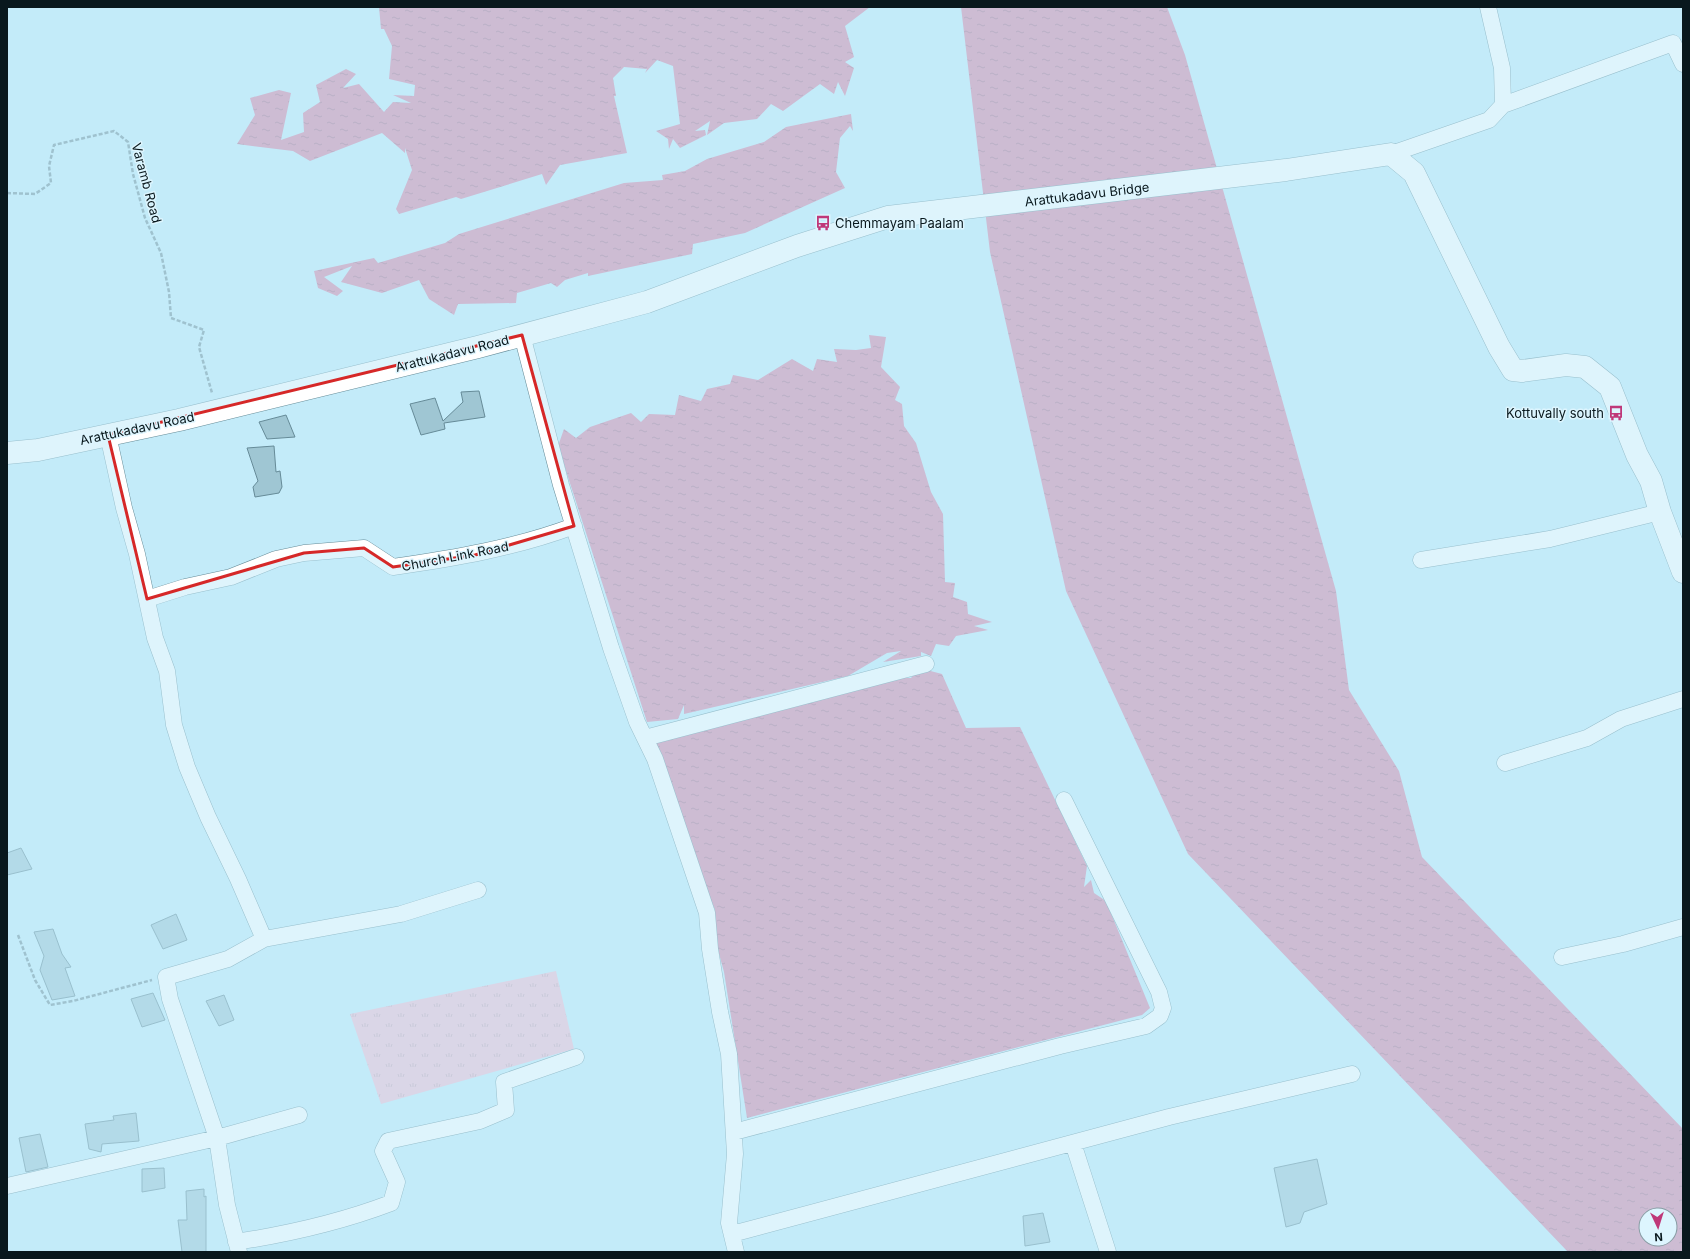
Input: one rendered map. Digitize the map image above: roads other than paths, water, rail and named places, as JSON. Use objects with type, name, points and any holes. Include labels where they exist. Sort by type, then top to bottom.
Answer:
[{"type":"main road","name":"Arattukadavu Bridge","points":[[888,217],[1286,170],[1391,154]]},
{"type":"main road","points":[[1391,154],[1414,173],[1499,347],[1513,370],[1522,372],[1566,365],[1585,367],[1610,387],[1637,455],[1651,481],[1660,512],[1683,572]]},
{"type":"main road","name":"Arattukadavu Road","points":[[7,453],[38,450],[217,410],[522,335],[647,302],[797,246],[888,217]]},
{"type":"street","points":[[1488,7],[1502,68],[1503,104]]},
{"type":"street","points":[[1391,154],[1489,120],[1503,104],[1673,43],[1683,64]]},
{"type":"street","points":[[522,335],[561,485],[614,655],[636,722],[655,759],[707,913],[710,949],[720,1012],[729,1054],[735,1154],[729,1223],[736,1252]]},
{"type":"street","points":[[108,435],[124,508],[137,554],[155,638],[167,671],[174,725],[188,767],[208,817],[238,879],[264,939]]},
{"type":"street","points":[[1421,560],[1550,539],[1660,512]]},
{"type":"street","name":"Church Link Road","points":[[147,599],[185,587],[231,577],[276,559],[304,554],[364,548],[393,567],[475,555],[547,536],[574,526]]},
{"type":"street","points":[[645,738],[926,664]]},
{"type":"street","points":[[1505,763],[1587,738],[1621,720],[1683,699]]},
{"type":"street","points":[[734,1132],[1060,1046],[1146,1026],[1160,1016],[1163,1008],[1159,992],[1064,800]]},
{"type":"street","points":[[478,890],[401,914],[264,939],[228,959],[166,977],[170,999],[217,1138],[227,1205],[238,1247],[266,1237],[360,1215],[390,1203],[397,1182],[383,1151],[388,1141],[480,1121],[506,1110],[504,1082],[576,1057]]},
{"type":"street","points":[[1562,957],[1623,944],[1683,927]]},
{"type":"street","points":[[732,1234],[1169,1117],[1352,1074]]},
{"type":"street","points":[[7,1186],[217,1138],[299,1115]]},
{"type":"street","points":[[1073,1143],[1108,1252]]},
{"type":"water","points":[[379,7],[870,7],[845,26],[854,57],[845,62],[854,68],[845,96],[838,82],[834,94],[820,84],[783,111],[771,104],[757,119],[724,123],[707,135],[710,121],[695,131],[705,130],[706,135],[680,148],[673,139],[669,149],[668,139],[656,131],[680,124],[673,66],[657,60],[645,73],[647,69],[624,67],[613,78],[616,96],[614,96],[627,153],[560,165],[546,185],[542,174],[461,199],[456,197],[399,214],[396,209],[412,170],[405,148],[405,153],[382,133],[310,161],[293,151],[237,144],[255,115],[250,98],[279,90],[291,93],[281,140],[304,132],[303,113],[320,102],[316,85],[346,69],[356,74],[343,88],[359,84],[384,112],[393,102],[411,103],[393,95],[414,96],[415,85],[389,79],[392,46],[384,29],[381,29]]},
{"type":"water","points":[[961,7],[1167,7],[1185,55],[1336,591],[1349,690],[1399,771],[1422,857],[1683,1129],[1683,1252],[1568,1252],[1188,854],[1066,591],[990,252]]},
{"type":"water","points":[[851,114],[853,131],[850,126],[840,138],[836,172],[845,188],[745,233],[693,244],[692,254],[588,276],[588,273],[565,280],[557,287],[551,283],[517,293],[516,303],[458,304],[454,315],[429,299],[419,280],[382,293],[341,282],[352,266],[324,277],[343,291],[337,296],[318,288],[314,271],[374,258],[378,263],[445,243],[459,234],[624,183],[663,180],[662,175],[685,171],[707,159],[764,142],[786,127]]},
{"type":"water","points":[[869,335],[886,337],[881,367],[900,387],[895,400],[902,404],[904,426],[916,443],[931,492],[943,514],[945,582],[955,583],[953,597],[967,602],[968,614],[992,622],[974,626],[988,630],[956,636],[949,646],[936,644],[931,656],[921,652],[921,656],[883,662],[901,651],[887,653],[848,676],[684,714],[684,705],[678,719],[647,722],[558,446],[564,429],[576,438],[590,427],[631,413],[641,422],[649,414],[675,415],[679,395],[701,401],[707,389],[730,384],[733,375],[758,380],[792,359],[813,371],[817,359],[837,362],[834,349],[856,350],[871,348]]},
{"type":"water","points":[[919,668],[942,674],[966,728],[1020,727],[1087,866],[1084,887],[1091,880],[1094,893],[1106,901],[1150,1008],[1142,1015],[747,1118],[724,972],[712,928],[715,910],[679,824],[656,742],[881,678],[911,678]]},
{"type":"place","name":"Chemmayam Paalam","points":[[823,223]]},
{"type":"place","name":"Kottuvally south","points":[[1616,413]]}]
